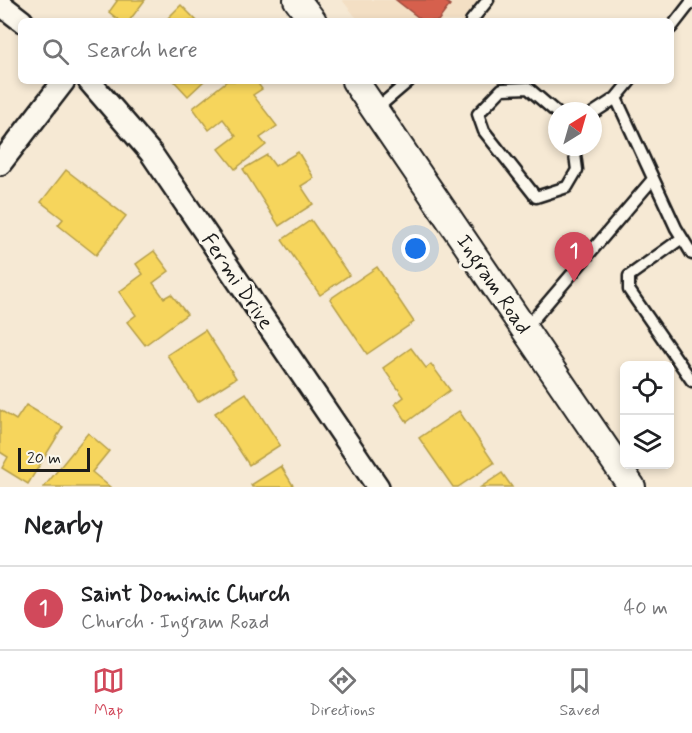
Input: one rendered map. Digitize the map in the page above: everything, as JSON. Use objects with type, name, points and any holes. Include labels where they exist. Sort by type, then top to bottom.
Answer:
[{"type":"street","points":[[297,0],[311,18]]},
{"type":"street","points":[[0,4],[18,18]]},
{"type":"street","points":[[0,164],[62,84]]},
{"type":"street","name":"Fermi Drive","points":[[92,84],[151,153],[378,487]]},
{"type":"street","name":"Ingram Road","points":[[358,84],[633,487]]},
{"type":"lane","points":[[473,18],[488,0]]},
{"type":"lane","points":[[674,24],[692,1]]},
{"type":"lane","points":[[375,110],[405,84]]},
{"type":"lane","points":[[602,107],[616,98],[628,84]]},
{"type":"lane","points":[[548,105],[528,88],[502,89],[478,114],[484,130],[536,197],[567,188],[577,170],[575,156]]},
{"type":"lane","points":[[616,98],[653,180],[692,254]]},
{"type":"lane","points":[[525,329],[653,180]]},
{"type":"lane","points":[[682,238],[629,276],[629,290],[692,381]]},
{"type":"shaded area","points":[[342,0],[498,0],[484,18],[357,18]]},
{"type":"building: Homes","points":[[145,0],[131,18],[116,18],[109,12],[117,1]]},
{"type":"building: Homes","points":[[181,5],[194,18],[168,18]]},
{"type":"building: Homes","points":[[177,84],[201,84],[188,96]]},
{"type":"building: Homes","points":[[223,84],[258,84],[262,89],[253,95],[277,126],[260,138],[266,145],[235,169],[219,149],[236,136],[223,119],[209,130],[193,108]]},
{"type":"building: Homes","points":[[298,152],[314,178],[301,186],[313,204],[279,226],[243,169],[267,155],[275,166]]},
{"type":"building: Homes","points":[[66,170],[126,216],[96,255],[58,225],[63,219],[41,202]]},
{"type":"building: Homes","points":[[311,220],[349,275],[320,295],[282,240]]},
{"type":"building: Homes","points":[[154,251],[169,271],[153,283],[164,298],[171,294],[187,314],[145,345],[127,322],[136,315],[119,292],[143,274],[136,264]]},
{"type":"building: Homes","points":[[377,267],[414,322],[367,354],[330,299]]},
{"type":"building: Homes","points":[[205,330],[236,378],[198,402],[167,355]]},
{"type":"building: Homes","points":[[411,348],[426,368],[431,364],[450,390],[407,422],[395,404],[404,397],[383,368]]},
{"type":"building: Homes","points":[[246,393],[280,445],[249,465],[215,413]]},
{"type":"building: Homes","points":[[26,405],[63,427],[28,484],[2,468],[8,457],[0,452],[0,410],[16,420]]},
{"type":"building: Homes","points":[[459,411],[494,463],[458,487],[453,487],[419,438]]},
{"type":"building: Homes","points":[[88,433],[109,451],[92,472],[110,487],[44,487]]},
{"type":"building: Homes","points":[[281,466],[294,487],[252,487],[251,485]]},
{"type":"building: Homes","points":[[502,473],[512,487],[481,487]]},
{"type":"building: Shops","points":[[396,0],[443,0],[450,5],[440,18],[419,18]]},
{"type":"place","name":"Saint Dominic Church","points":[[574,282]]}]
